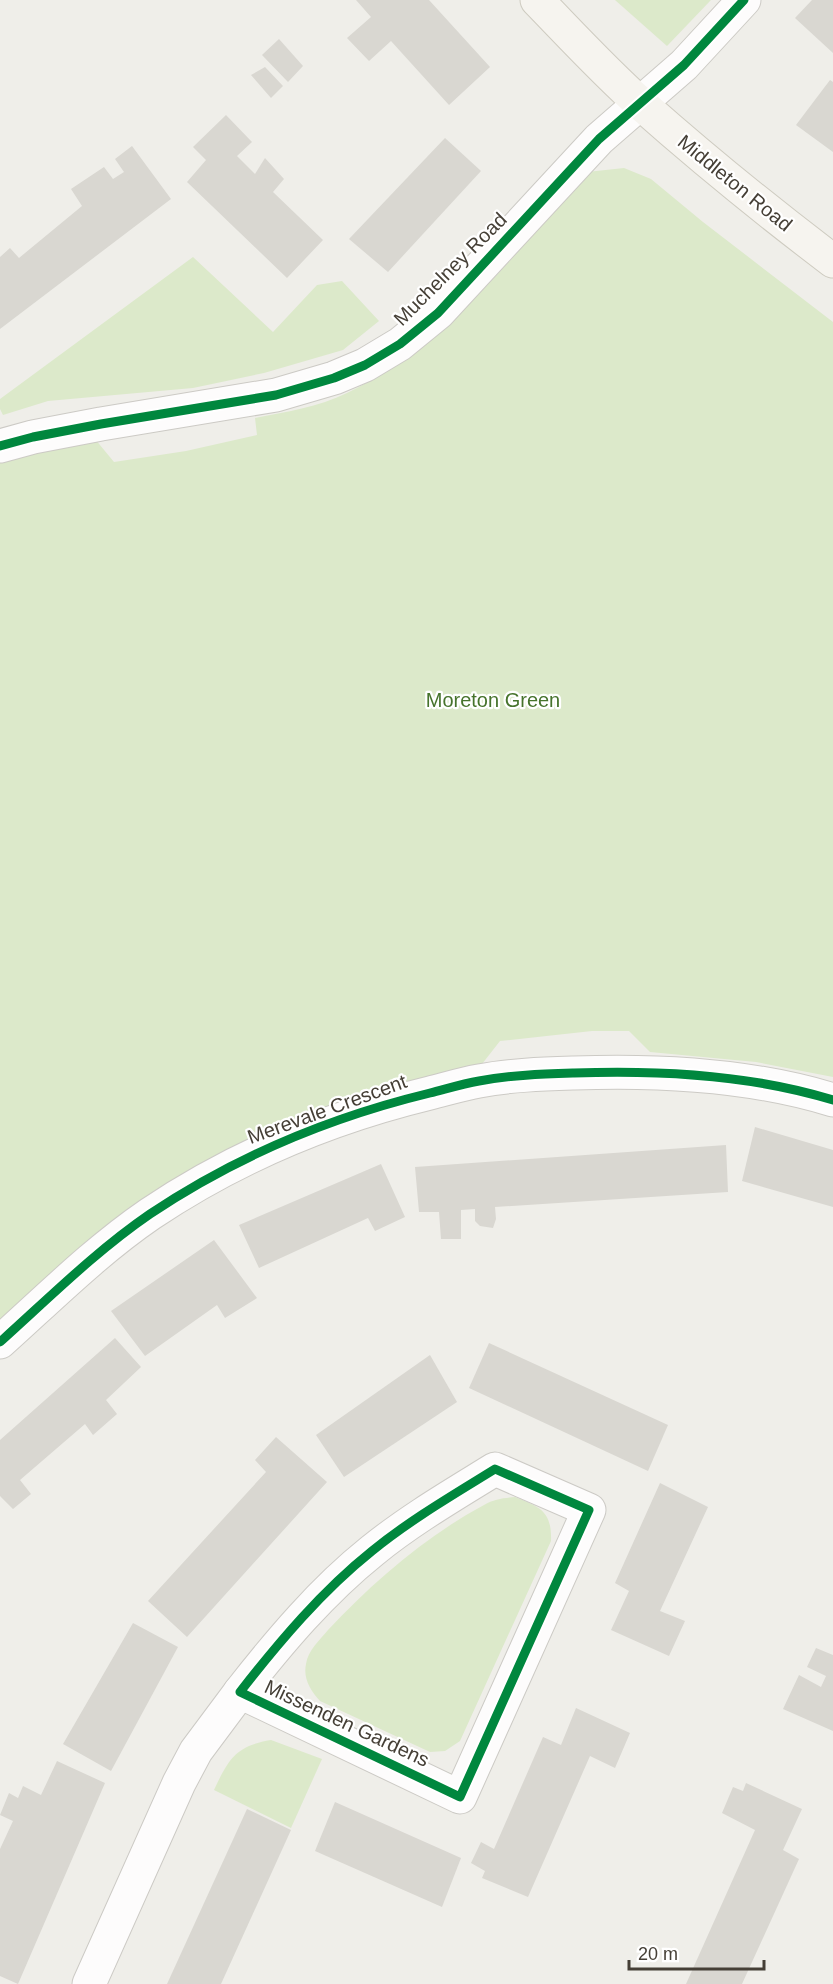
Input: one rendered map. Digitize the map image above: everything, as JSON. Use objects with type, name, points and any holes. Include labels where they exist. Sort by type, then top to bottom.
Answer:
[{"type":"street","name":"Middleton Road","points":[[537,0],[640,103],[698,154],[833,261]]},
{"type":"street","points":[[640,103],[684,64],[744,0]]},
{"type":"street","name":"Muchelney Road","points":[[0,446],[101,424],[276,395],[334,378],[365,365],[400,344],[438,313],[599,138],[640,103]]},
{"type":"street","name":"Merevale Crescent","points":[[0,1342],[95,1256],[149,1215],[190,1189],[247,1157],[321,1126],[396,1101],[479,1081],[543,1074],[604,1072],[670,1073],[729,1079],[813,1093],[833,1100]]},
{"type":"street","name":"Missenden Gardens","points":[[89,1984],[179,1782],[196,1751],[240,1692],[266,1658],[321,1598],[371,1551],[404,1527],[495,1469],[589,1510],[460,1797],[240,1692]]},
{"type":"green space","points":[[615,0],[711,0],[667,46]]},
{"type":"green space","name":"Moreton Green","points":[[624,168],[651,179],[833,322],[833,1077],[756,1062],[650,1052],[629,1031],[592,1031],[500,1041],[482,1064],[409,1081],[332,1105],[276,1126],[226,1152],[0,1324],[0,462],[95,439],[114,462],[186,451],[257,435],[255,418],[313,405],[347,393],[383,373],[417,350],[448,323],[506,265],[587,172]]},
{"type":"green space","points":[[193,257],[273,332],[317,285],[342,281],[379,321],[343,350],[264,373],[193,388],[48,401],[3,415],[0,409],[0,399]]},
{"type":"green space","points":[[515,1497],[538,1507],[543,1512],[549,1523],[551,1541],[460,1741],[445,1751],[430,1752],[320,1701],[308,1684],[305,1669],[312,1650],[328,1630],[401,1561],[441,1531],[488,1503]]},
{"type":"green space","points":[[271,1740],[322,1759],[291,1828],[214,1790],[234,1756],[249,1746]]},
{"type":"building","points":[[356,0],[429,0],[490,67],[449,105],[391,41],[369,61],[347,38],[371,17]]},
{"type":"building","points":[[812,0],[833,0],[833,53],[795,18]]},
{"type":"building","points":[[279,39],[303,66],[288,82],[262,55]]},
{"type":"building","points":[[265,67],[283,86],[271,98],[251,75]]},
{"type":"building","points":[[830,80],[833,82],[833,152],[796,125]]},
{"type":"building","points":[[226,115],[252,142],[237,156],[255,174],[265,158],[284,179],[273,192],[323,240],[287,278],[187,182],[206,160],[193,147]]},
{"type":"building","points":[[445,138],[481,171],[388,272],[349,239]]},
{"type":"building","points":[[132,146],[171,199],[0,329],[0,257],[10,248],[19,258],[82,206],[71,189],[104,167],[113,179],[124,172],[115,159]]},
{"type":"building","points":[[755,1127],[833,1150],[833,1207],[742,1181]]},
{"type":"building","points":[[726,1145],[728,1192],[495,1207],[496,1219],[493,1228],[480,1226],[475,1221],[475,1209],[461,1210],[461,1239],[441,1239],[439,1212],[419,1212],[415,1167]]},
{"type":"building","points":[[381,1164],[405,1217],[375,1231],[368,1218],[259,1268],[239,1225]]},
{"type":"building","points":[[214,1240],[257,1298],[225,1318],[217,1305],[145,1356],[111,1311]]},
{"type":"building","points":[[115,1338],[141,1367],[106,1400],[117,1414],[93,1435],[85,1424],[20,1480],[31,1494],[13,1509],[0,1496],[0,1440]]},
{"type":"building","points":[[489,1343],[668,1425],[648,1471],[469,1388]]},
{"type":"building","points":[[430,1355],[457,1402],[344,1477],[316,1435]]},
{"type":"building","points":[[276,1437],[327,1482],[187,1637],[148,1601],[266,1472],[255,1460]]},
{"type":"building","points":[[660,1483],[708,1507],[660,1611],[685,1621],[669,1656],[611,1630],[629,1591],[615,1583]]},
{"type":"building","points":[[133,1623],[178,1647],[111,1771],[63,1744]]},
{"type":"building","points":[[816,1648],[833,1655],[833,1731],[783,1709],[799,1675],[821,1687],[826,1676],[807,1667]]},
{"type":"building","points":[[576,1708],[630,1733],[615,1768],[590,1756],[528,1897],[482,1878],[485,1871],[471,1863],[481,1842],[494,1849],[543,1737],[561,1745]]},
{"type":"building","points":[[57,1761],[105,1783],[18,1984],[0,1976],[0,1849],[13,1821],[0,1815],[9,1793],[18,1798],[23,1786],[41,1795]]},
{"type":"building","points":[[746,1783],[802,1809],[783,1850],[799,1859],[742,1984],[686,1984],[755,1830],[722,1813],[733,1787],[743,1791]]},
{"type":"building","points":[[335,1802],[461,1858],[442,1907],[315,1851]]},
{"type":"building","points":[[247,1809],[291,1830],[221,1984],[167,1984]]},
{"type":"cycle path","points":[[0,446],[101,424],[276,395],[334,378],[365,365],[400,344],[438,313],[599,139],[684,65],[744,0]]},
{"type":"cycle path","points":[[0,1342],[111,1243],[182,1193],[285,1141],[356,1114],[393,1103],[491,1079],[538,1074],[606,1072],[639,1072],[738,1080],[833,1100]]},
{"type":"cycle path","points":[[495,1469],[589,1510],[460,1797],[240,1692],[302,1618],[354,1566],[417,1518],[495,1469]]}]
